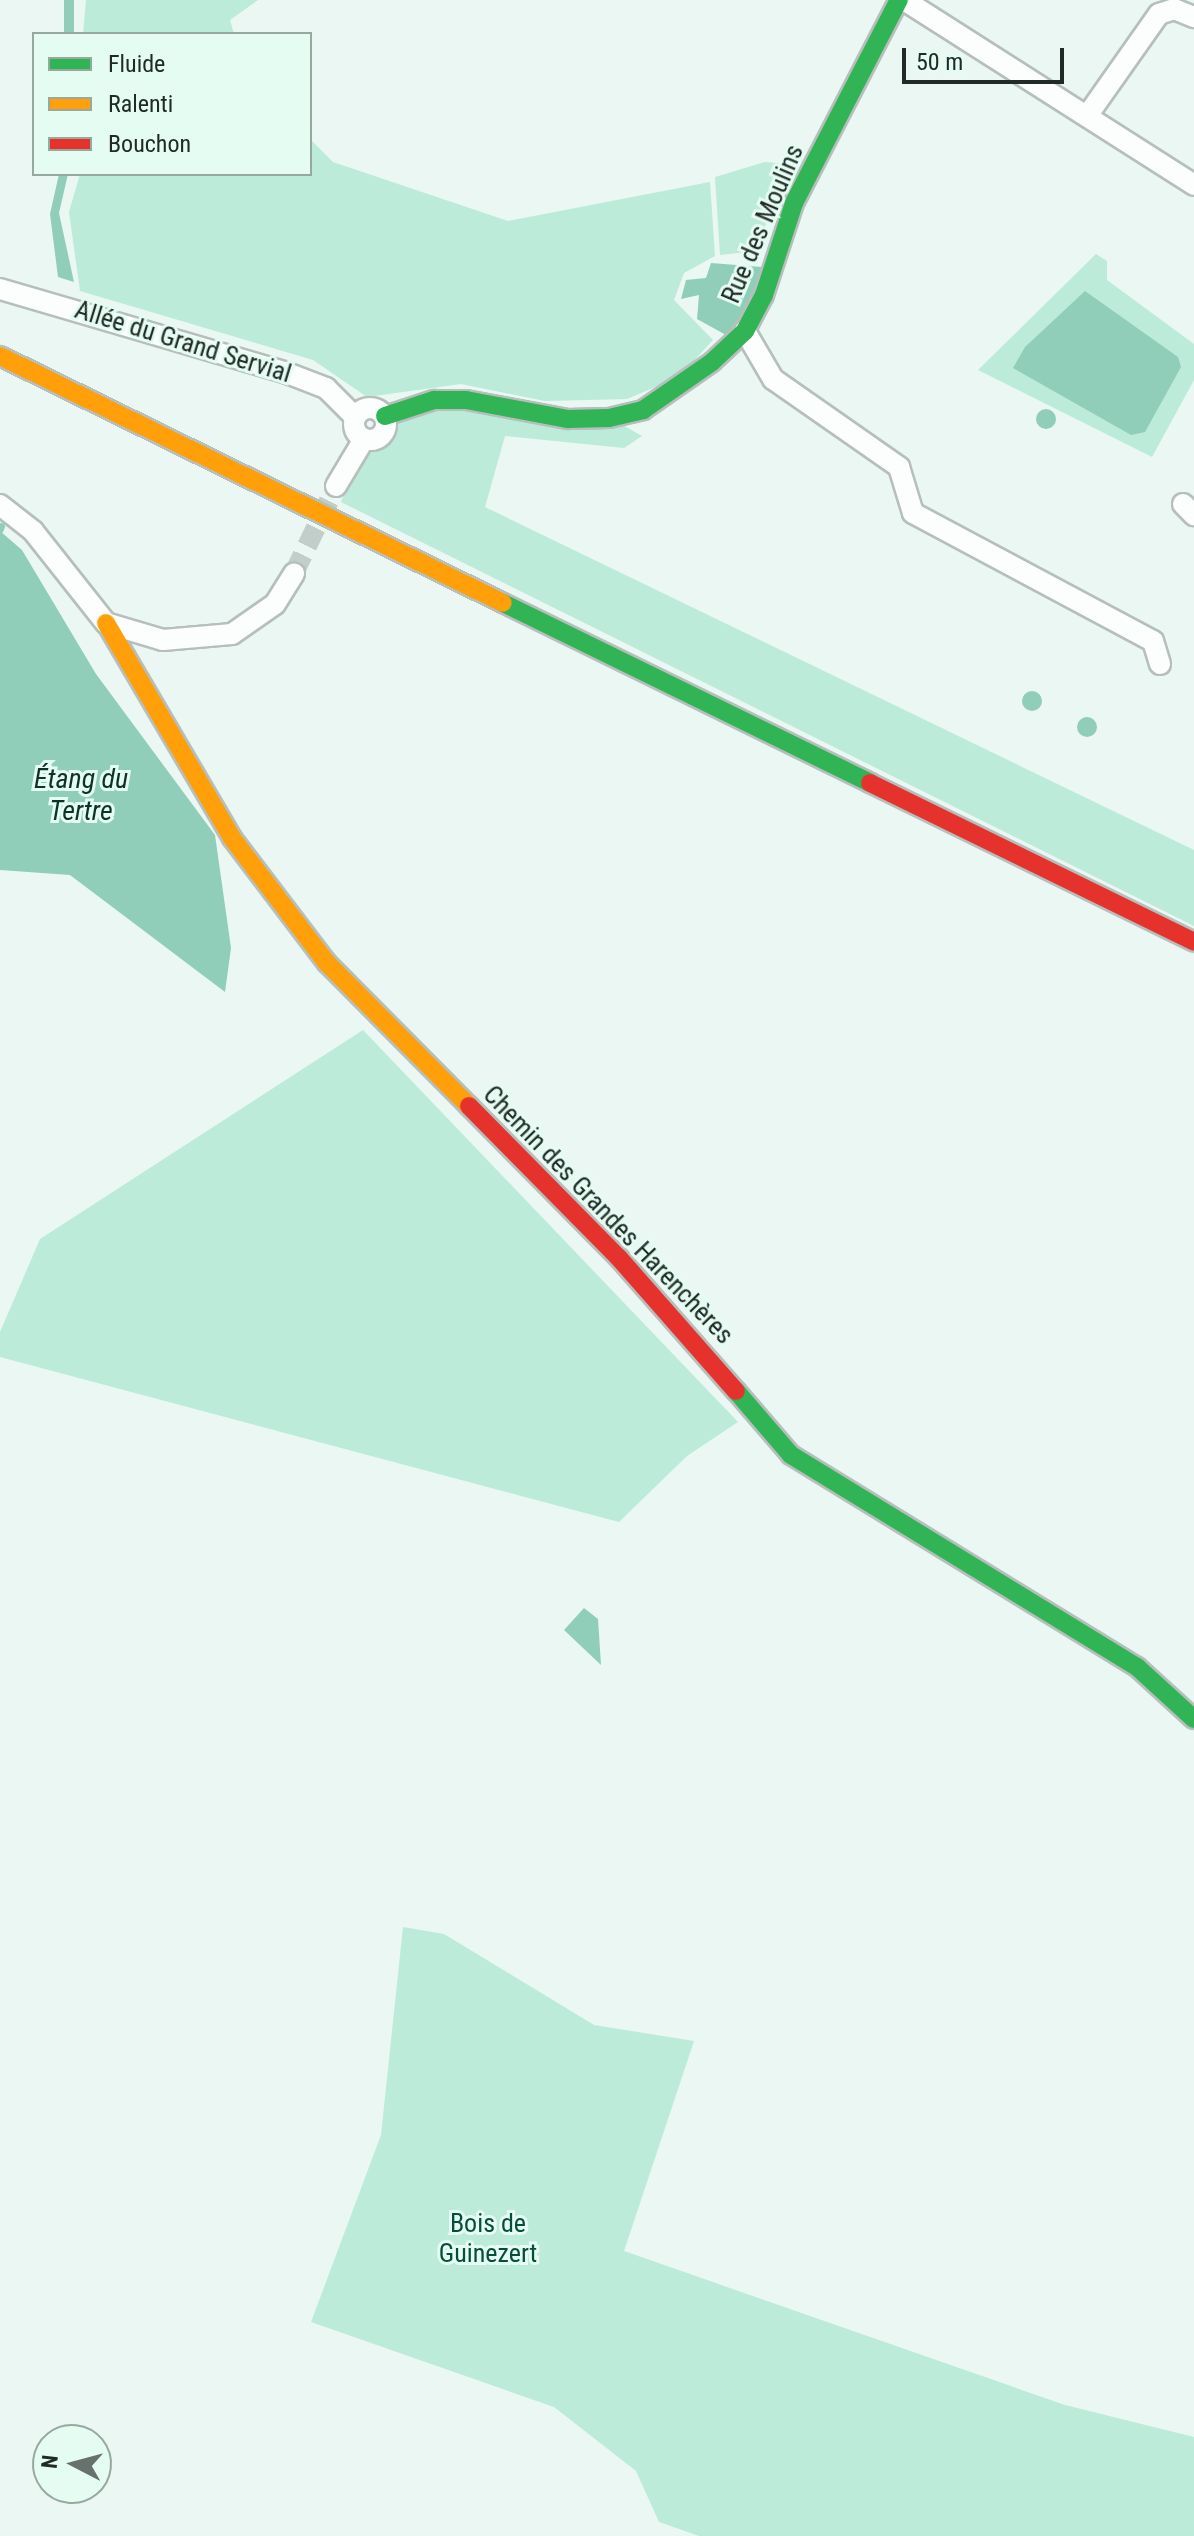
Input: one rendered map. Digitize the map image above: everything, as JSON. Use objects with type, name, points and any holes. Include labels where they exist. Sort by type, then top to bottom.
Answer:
[{"type":"street","points":[[901,0],[1194,185]]},
{"type":"street","name":"Rue des Moulins","points":[[385,416],[434,400],[568,419],[621,415],[683,385],[745,331],[794,203],[901,0]]},
{"type":"street","points":[[1087,116],[1159,14],[1174,9],[1194,17]]},
{"type":"street","name":"Allée du Grand Servial","points":[[0,289],[287,373],[326,388],[355,417]]},
{"type":"street","points":[[745,331],[773,379],[899,467],[913,513],[1153,641],[1160,664]]},
{"type":"street","points":[[0,356],[1194,942]]},
{"type":"street","points":[[336,486],[364,439],[384,432],[385,416],[372,407],[355,417],[364,439]]},
{"type":"street","points":[[0,505],[33,531],[106,623],[163,640],[216,641],[262,615],[294,573]]},
{"type":"street","name":"Chemin des Grandes Harenchères","points":[[106,623],[232,838],[327,963],[619,1258],[791,1455],[1137,1667],[1194,1719]]},
{"type":"green space","points":[[86,0],[258,0],[230,20],[233,32],[83,32]]},
{"type":"green space","points":[[312,141],[333,162],[508,221],[710,182],[715,256],[684,273],[674,300],[713,340],[679,377],[627,399],[545,401],[461,384],[367,397],[313,360],[80,291],[69,212],[79,176],[312,176]]},
{"type":"green space","points":[[765,162],[788,164],[756,251],[720,255],[715,177]]},
{"type":"green space","points":[[1096,254],[1107,261],[1107,280],[1194,344],[1194,380],[1152,457],[978,370]]},
{"type":"green space","points":[[439,407],[621,424],[642,436],[624,448],[505,436],[485,507],[1194,850],[1194,926],[341,502],[352,473],[390,430],[406,416]]},
{"type":"green space","points":[[363,1030],[738,1422],[687,1456],[619,1522],[0,1357],[0,1332],[40,1239]]},
{"type":"green space","name":"Bois de Guinezert","points":[[403,1927],[444,1934],[594,2025],[694,2041],[624,2251],[1065,2405],[1194,2437],[1194,2536],[699,2536],[659,2522],[636,2471],[554,2407],[311,2322],[381,2135]]},
{"type":"water","points":[[64,0],[74,0],[74,32],[64,32]]},
{"type":"water","points":[[59,176],[68,176],[59,213],[74,282],[58,277],[50,214]]},
{"type":"water","points":[[711,263],[762,267],[750,305],[726,335],[697,319],[699,295],[681,299],[686,280],[706,278]]},
{"type":"water","points":[[1085,291],[1178,357],[1181,367],[1145,432],[1131,435],[1013,368],[1025,347]]},
{"type":"water","points":[[1042,409],[1050,409],[1056,419],[1050,429],[1042,429],[1036,423],[1036,415]]},
{"type":"water","name":"Étang du Tertre","points":[[0,531],[22,550],[96,674],[215,835],[231,948],[225,992],[70,875],[0,870]]},
{"type":"water","points":[[1032,691],[1039,694],[1042,701],[1039,708],[1032,711],[1025,708],[1022,701],[1025,694]]},
{"type":"water","points":[[1083,717],[1091,717],[1097,727],[1091,737],[1083,737],[1077,731],[1077,723]]},
{"type":"water","points":[[584,1608],[598,1619],[601,1665],[564,1630]]},
{"type":"tunnel","points":[[294,573],[336,486]]},
{"type":"traffic: fast","points":[[385,416],[434,400],[466,400],[568,419],[609,418],[643,410],[712,362],[745,331],[764,295],[794,203],[899,0]]},
{"type":"traffic: fast","points":[[503,603],[870,783]]},
{"type":"traffic: fast","points":[[736,1391],[791,1455],[1137,1667],[1194,1719]]},
{"type":"traffic: slow","points":[[0,356],[503,603]]},
{"type":"traffic: slow","points":[[106,623],[232,838],[327,963],[469,1106]]},
{"type":"traffic: jam","points":[[870,783],[1194,942]]},
{"type":"traffic: jam","points":[[469,1106],[619,1258],[736,1391]]}]
